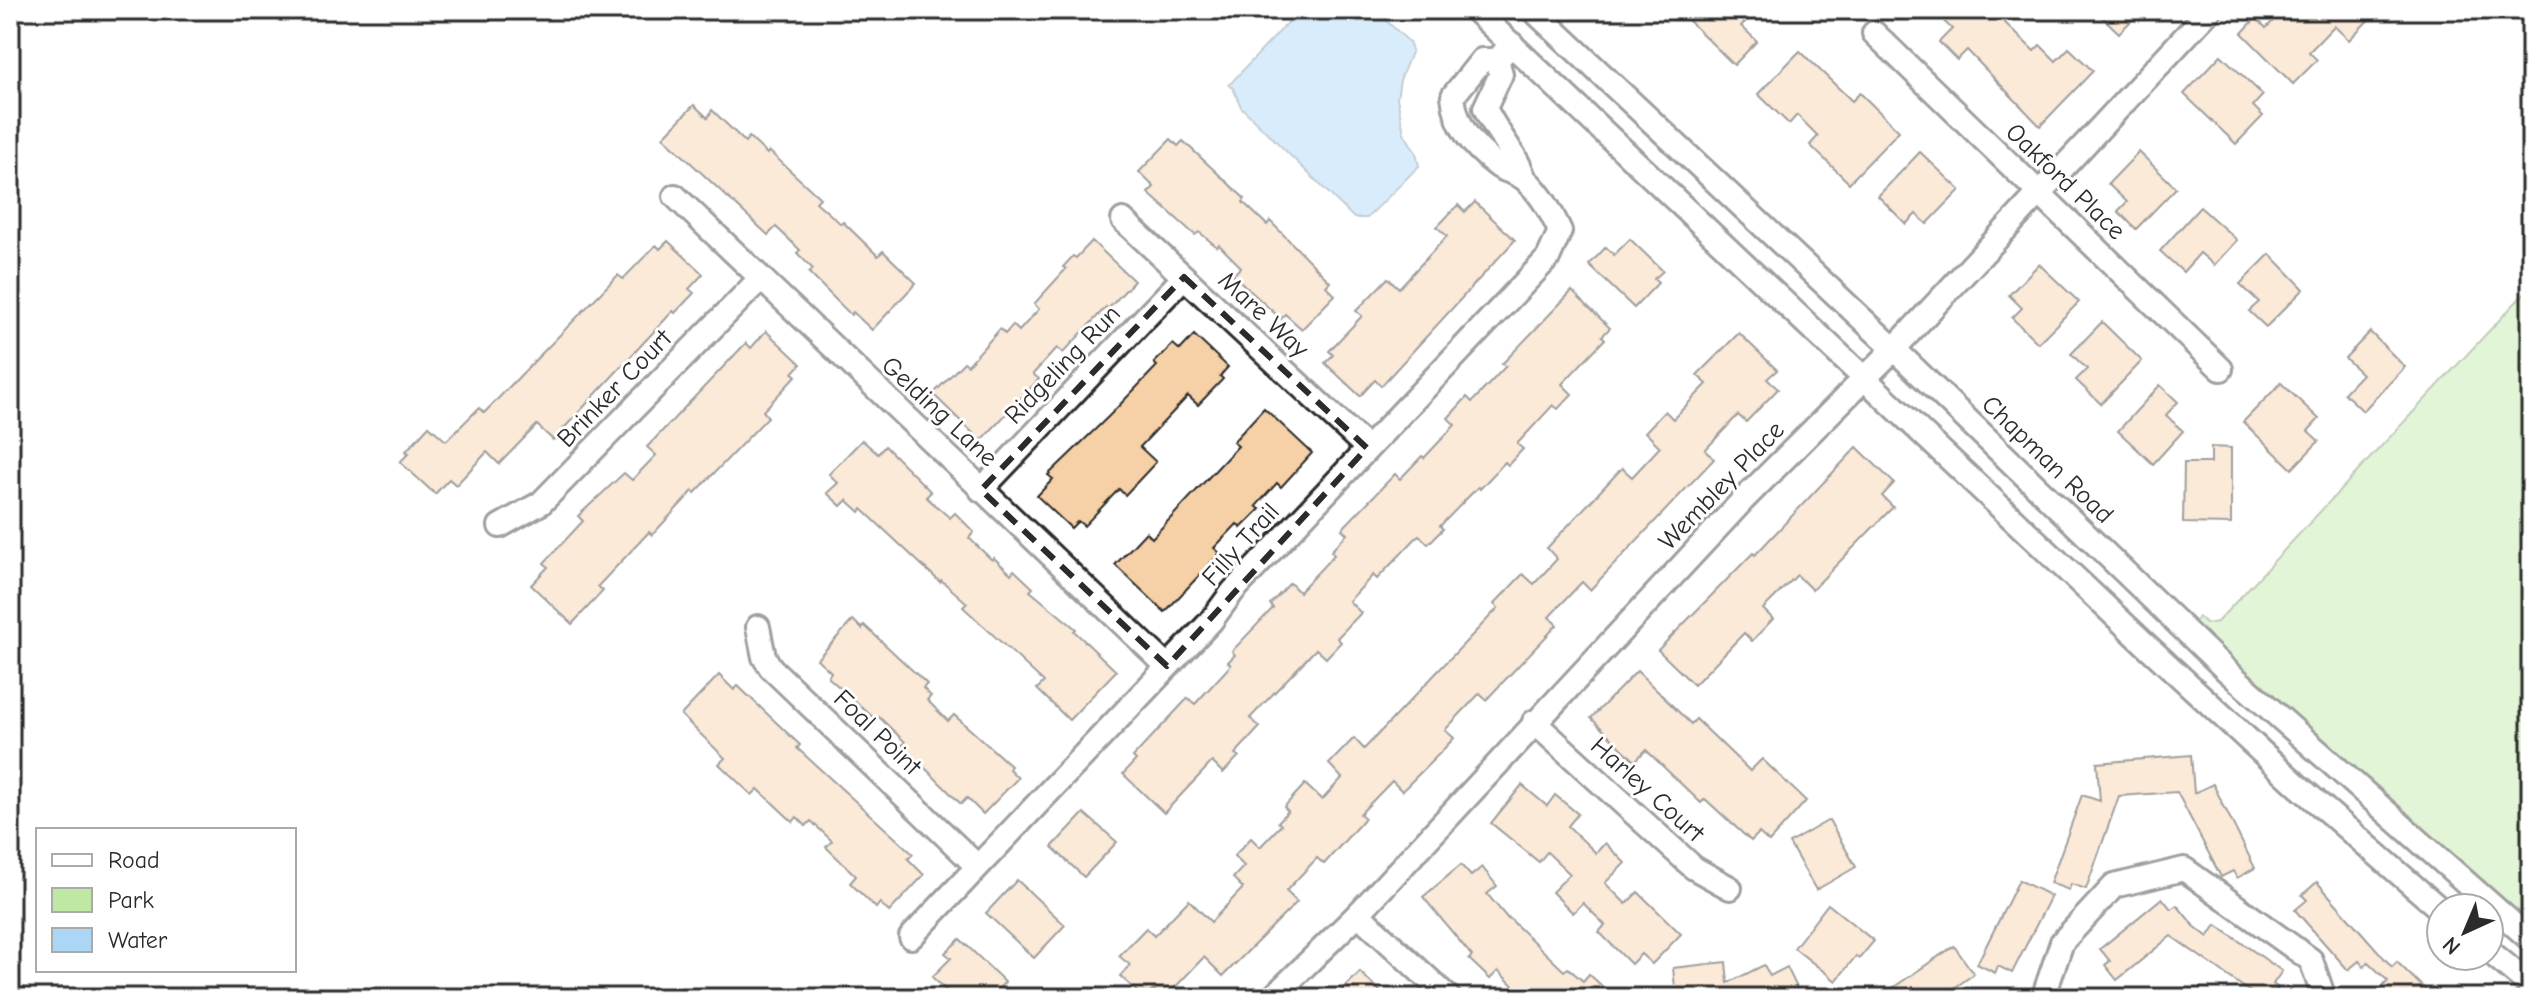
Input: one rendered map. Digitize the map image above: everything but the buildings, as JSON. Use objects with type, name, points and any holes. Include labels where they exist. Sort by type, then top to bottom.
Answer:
[{"type":"street","points":[[1475,10],[1504,52],[1865,378],[2296,784],[2425,896]]},
{"type":"street","name":"Chapman Road","points":[[1533,10],[1894,349],[2225,669],[2531,940]]},
{"type":"street","name":"Wembley Place","points":[[1272,998],[1358,914],[1744,499],[1894,349],[2210,10]]},
{"type":"street","name":"Oakford Place","points":[[1874,33],[2221,369]]},
{"type":"street","points":[[1504,52],[1482,60],[1453,96],[1455,117],[1463,131],[1499,167],[1524,178]]},
{"type":"street","points":[[1485,108],[1501,74],[1504,52]]},
{"type":"street","points":[[1453,96],[1485,108],[1518,161],[1524,178]]},
{"type":"street","name":"Filly Trail","points":[[911,937],[1211,621],[1233,591],[1548,258],[1560,231],[1548,206],[1524,178]]},
{"type":"street","name":"Gelding Lane","points":[[675,196],[1167,666]]},
{"type":"street","name":"Mare Way","points":[[1123,220],[1367,448]]},
{"type":"street","name":"Ridgeling Run","points":[[981,490],[1184,277]]},
{"type":"street","name":"Brinker Court","points":[[500,526],[541,503],[760,279]]},
{"type":"street","name":"Foal Point","points":[[758,627],[764,657],[771,668],[977,866]]},
{"type":"street","name":"Harley Court","points":[[1534,722],[1694,868],[1730,888]]},
{"type":"street","points":[[2043,998],[2062,942],[2114,886],[2184,869],[2311,960],[2324,998]]},
{"type":"street","points":[[1358,914],[1449,998]]},
{"type":"street","points":[[2505,964],[2531,986]]},
{"type":"highlighted area","points":[[1184,277],[1367,448],[1167,666],[981,490]]},
{"type":"green space","points":[[2531,286],[2531,925],[2505,902],[2505,892],[2494,892],[2232,661],[2194,623],[2198,617],[2207,624],[2217,622]]},
{"type":"water","points":[[1300,10],[1375,10],[1409,42],[1412,50],[1400,80],[1397,98],[1404,133],[1416,153],[1419,166],[1367,218],[1354,218],[1241,107],[1229,85]]}]
